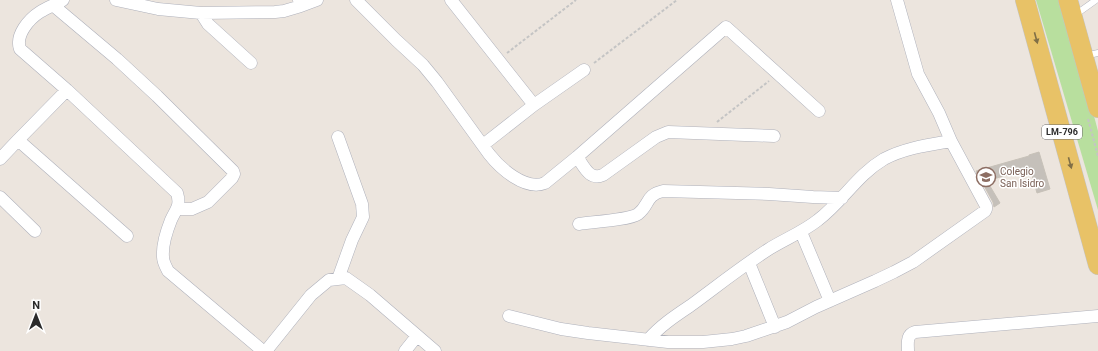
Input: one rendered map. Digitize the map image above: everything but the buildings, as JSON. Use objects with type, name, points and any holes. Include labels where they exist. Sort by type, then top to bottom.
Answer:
[{"type":"main road","name":"LM-796","points":[[1026,0],[1098,265]]},
{"type":"main road","points":[[1070,8],[1091,55],[1098,108]]},
{"type":"street","points":[[116,0],[158,9],[201,13],[284,11],[300,3],[317,0]]},
{"type":"street","points":[[356,0],[423,65],[437,82],[492,159],[509,174],[531,184],[541,184],[545,182],[726,27],[819,112]]},
{"type":"street","points":[[451,0],[534,105]]},
{"type":"street","points":[[509,316],[562,329],[648,340],[688,343],[718,341],[746,336],[788,322],[830,301],[875,282],[913,262],[985,211],[986,206],[951,141],[939,113],[918,74],[897,0]]},
{"type":"street","points":[[178,208],[192,209],[208,202],[232,178],[234,174],[233,171],[157,96],[58,3],[38,13],[28,23],[21,34],[19,46],[177,193],[179,200],[178,208],[172,219],[164,244],[164,264],[168,271],[263,351]]},
{"type":"street","points":[[201,13],[208,24],[251,63]]},
{"type":"street","points":[[483,145],[534,105],[584,70]]},
{"type":"street","points":[[0,159],[68,90]]},
{"type":"street","points":[[577,156],[589,174],[599,177],[656,138],[668,132],[774,136]]},
{"type":"street","points":[[338,137],[362,204],[363,217],[352,240],[338,279]]},
{"type":"street","points":[[18,140],[127,236]]},
{"type":"street","points":[[648,340],[663,325],[749,263],[782,241],[800,232],[826,214],[858,179],[884,159],[920,146],[951,141]]},
{"type":"street","points":[[579,224],[634,216],[642,210],[649,198],[657,192],[663,191],[842,198]]},
{"type":"street","points":[[0,197],[34,231]]},
{"type":"street","points":[[800,232],[830,301]]},
{"type":"street","points":[[749,263],[775,327]]},
{"type":"street","points":[[266,351],[311,295],[329,280],[346,278],[370,295],[435,351]]},
{"type":"street","points":[[908,351],[908,338],[915,332],[1098,316]]},
{"type":"street","points":[[405,351],[417,336]]},
{"type":"lane","points":[[1070,8],[1096,0]]},
{"type":"path","points":[[509,52],[576,0]]},
{"type":"path","points":[[584,70],[677,0]]},
{"type":"path","points":[[714,124],[773,78]]},
{"type":"green space","points":[[1036,0],[1063,0],[1098,131],[1098,210]]},
{"type":"place","name":"Colegio San Isidro","points":[[986,177]]}]
